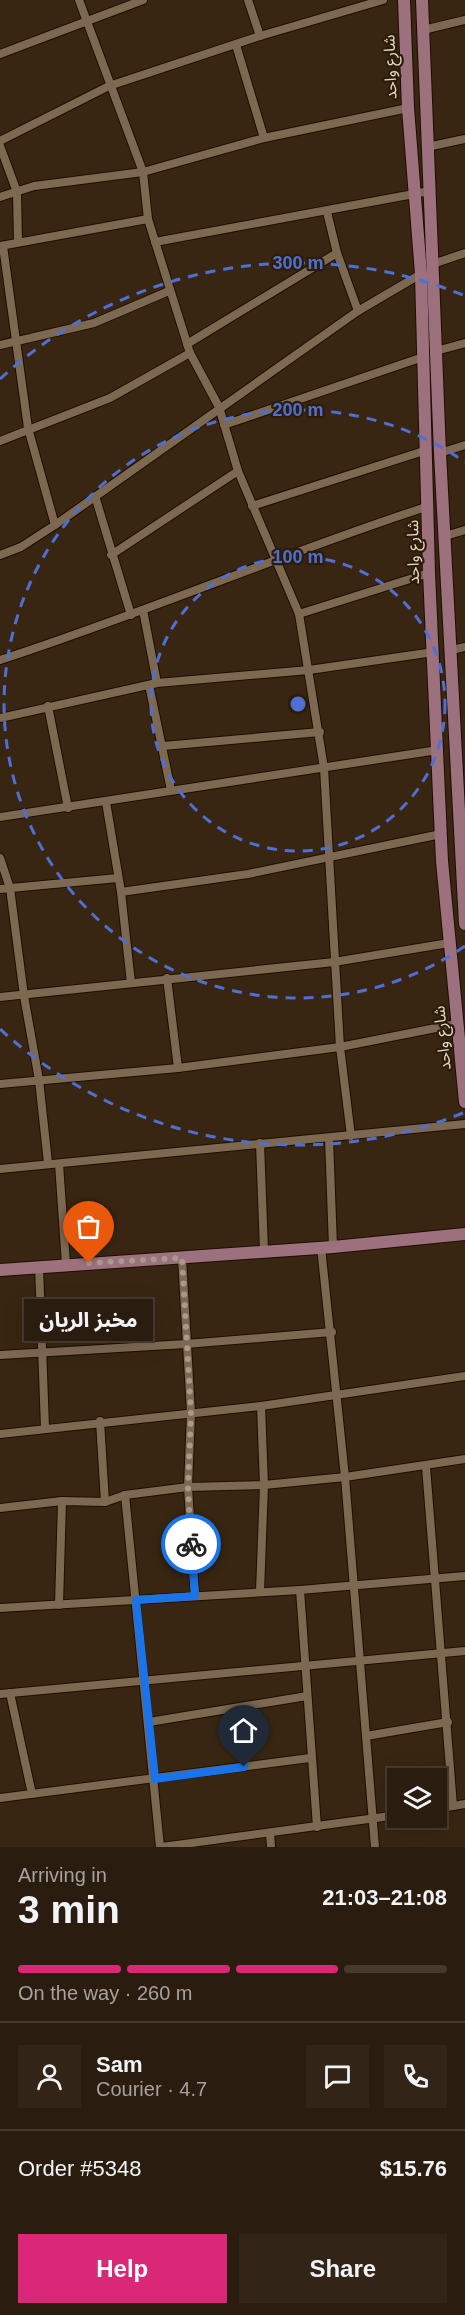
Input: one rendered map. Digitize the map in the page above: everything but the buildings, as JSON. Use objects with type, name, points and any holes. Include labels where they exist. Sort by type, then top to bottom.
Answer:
[{"type":"street","points":[[79,0],[109,86],[143,172],[148,219],[190,353],[219,407],[238,471],[299,614],[320,732],[324,768],[340,1047],[351,1136]]},
{"type":"street","points":[[0,54],[143,0]]},
{"type":"street","points":[[248,0],[260,36]]},
{"type":"street","points":[[0,141],[109,86],[260,36],[383,0]]},
{"type":"street","name":"شارع واحد","points":[[404,0],[408,108],[423,192],[432,264],[440,453],[452,650],[461,751],[465,922]]},
{"type":"street","name":"شارع واحد","points":[[422,0],[427,147],[423,192],[421,273],[429,573],[441,834],[449,943],[459,991],[456,1024],[465,1102]]},
{"type":"street","points":[[423,30],[465,20]]},
{"type":"street","points":[[236,45],[264,138]]},
{"type":"street","points":[[0,197],[34,186],[143,172],[264,138],[408,108]]},
{"type":"street","points":[[427,147],[465,139]]},
{"type":"street","points":[[0,147],[17,192],[18,242]]},
{"type":"street","points":[[155,242],[327,212],[423,192]]},
{"type":"street","points":[[327,212],[337,253],[358,311]]},
{"type":"street","points":[[55,525],[28,428],[2,246],[148,219]]},
{"type":"street","points":[[187,344],[337,253]]},
{"type":"street","points":[[432,264],[465,254]]},
{"type":"street","points":[[0,555],[21,547],[55,525],[358,311],[421,273]]},
{"type":"street","points":[[0,345],[94,323],[169,291]]},
{"type":"street","points":[[436,351],[465,343]]},
{"type":"street","points":[[0,441],[28,428],[110,398],[190,353]]},
{"type":"street","points":[[224,425],[423,357]]},
{"type":"street","points":[[440,453],[465,445]]},
{"type":"street","points":[[252,506],[426,450]]},
{"type":"street","points":[[111,555],[238,471]]},
{"type":"street","points":[[95,496],[111,555],[132,615]]},
{"type":"street","points":[[0,660],[132,615],[363,527],[429,506]]},
{"type":"street","points":[[445,536],[465,530]]},
{"type":"street","points":[[299,614],[429,573]]},
{"type":"street","points":[[431,608],[450,609]]},
{"type":"street","points":[[143,610],[171,789]]},
{"type":"street","points":[[452,650],[465,647]]},
{"type":"street","points":[[0,718],[153,684],[309,670],[434,652]]},
{"type":"street","points":[[48,706],[68,808]]},
{"type":"street","points":[[163,746],[320,732]]},
{"type":"street","points":[[0,817],[106,802],[171,789],[438,750]]},
{"type":"street","points":[[106,802],[121,892],[131,983]]},
{"type":"street","points":[[121,892],[198,882],[328,859],[441,834]]},
{"type":"street","points":[[0,858],[10,888],[24,996],[39,1080],[48,1163]]},
{"type":"street","points":[[0,889],[118,878]]},
{"type":"street","points":[[0,997],[334,962],[449,943]]},
{"type":"street","points":[[167,978],[178,1068]]},
{"type":"street","points":[[0,1083],[178,1068],[340,1047],[456,1024]]},
{"type":"street","points":[[0,1169],[465,1124]]},
{"type":"street","points":[[329,1138],[327,1247],[336,1396],[345,1477],[352,1586],[375,1847]]},
{"type":"street","points":[[260,1143],[264,1251]]},
{"type":"street","points":[[59,1164],[66,1264]]},
{"type":"street","points":[[0,1270],[327,1247],[465,1234]]},
{"type":"street","points":[[182,1258],[191,1413],[188,1487],[195,1596]]},
{"type":"street","points":[[39,1267],[45,1351],[45,1427]]},
{"type":"street","points":[[0,1355],[186,1344],[332,1332]]},
{"type":"street","points":[[0,1434],[100,1421],[261,1406],[465,1376]]},
{"type":"street","points":[[260,1592],[264,1485],[261,1406]]},
{"type":"street","points":[[100,1421],[105,1502]]},
{"type":"street","points":[[0,1508],[62,1501],[105,1502],[125,1495],[188,1487],[264,1485],[345,1477],[426,1467],[465,1459]]},
{"type":"street","points":[[426,1467],[453,1806]]},
{"type":"street","points":[[125,1495],[161,1847],[224,1843],[270,1833],[387,1817]]},
{"type":"street","points":[[59,1605],[62,1501]]},
{"type":"street","points":[[0,1608],[300,1590],[465,1576]]},
{"type":"street","points":[[300,1590],[310,1758],[317,1827]]},
{"type":"street","points":[[0,1694],[465,1651]]},
{"type":"street","points":[[10,1693],[32,1794]]},
{"type":"street","points":[[149,1722],[307,1696]]},
{"type":"street","points":[[366,1736],[448,1722]]},
{"type":"street","points":[[0,1798],[310,1758]]},
{"type":"street","points":[[447,1807],[465,1804]]},
{"type":"street","points":[[270,1833],[271,1847]]},
{"type":"way so far","points":[[89,1263],[182,1258],[191,1413],[188,1487],[191,1544]]},
{"type":"place","name":"مخبز الريان","points":[[89,1263]]},
{"type":"route","points":[[191,1544],[195,1596],[136,1600],[155,1779],[244,1767]]}]
